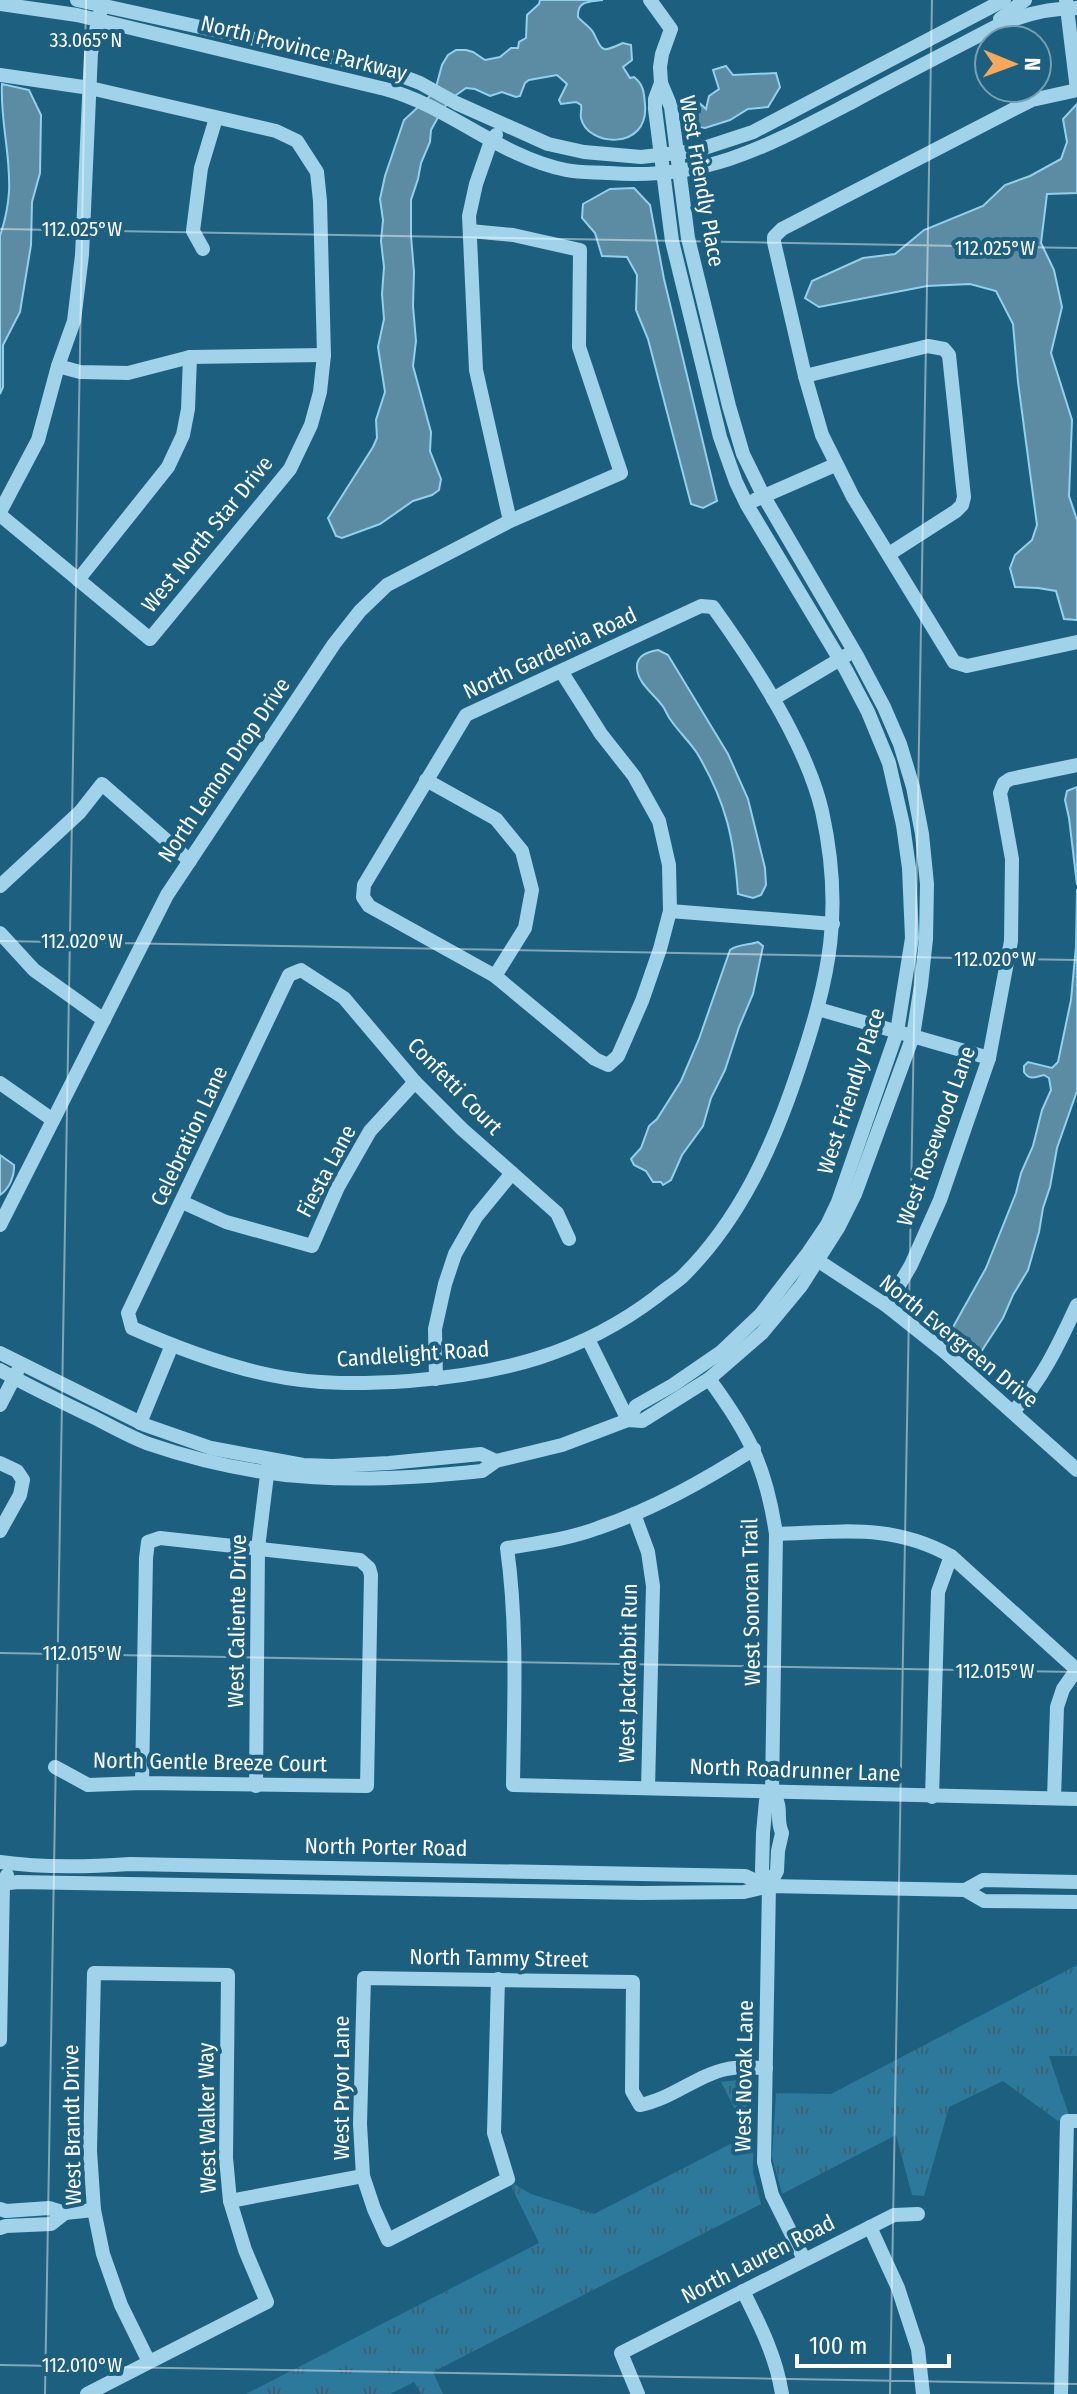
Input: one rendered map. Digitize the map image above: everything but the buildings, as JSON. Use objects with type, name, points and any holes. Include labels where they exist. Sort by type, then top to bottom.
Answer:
[{"type":"street","name":"North Province Parkway","points":[[77,0],[504,123],[548,144],[584,152],[641,157],[715,146],[753,132],[1004,0]]},
{"type":"street","points":[[650,0],[671,29],[662,54],[661,83]]},
{"type":"street","points":[[995,24],[1025,0]]},
{"type":"street","name":"North Province Parkway","points":[[0,4],[101,9],[309,51],[420,83],[491,141],[510,151],[566,170],[617,174],[678,172],[720,163],[759,149],[973,38]]},
{"type":"street","name":"North Province Parkway","points":[[1005,24],[1032,13],[1071,4]]},
{"type":"street","points":[[1071,4],[1077,90],[1032,100],[782,229],[774,237],[774,247],[822,435],[835,465],[950,657],[958,665],[967,666],[1077,642]]},
{"type":"street","points":[[101,9],[91,53],[82,255],[74,321],[38,440],[0,514],[78,580],[168,467],[183,435],[188,409],[190,357]]},
{"type":"street","points":[[0,75],[90,88],[216,118],[201,168],[193,231],[203,249]]},
{"type":"street","name":"West Friendly Place","points":[[628,1420],[636,1406],[700,1367],[739,1335],[838,1228],[855,1194],[913,1036],[926,939],[927,884],[922,834],[913,787],[900,744],[854,651],[763,495],[743,454],[688,238],[671,107],[661,83]]},
{"type":"street","name":"West Friendly Place","points":[[0,1353],[12,1371],[146,1443],[206,1461],[268,1466],[333,1466],[481,1454],[496,1461],[562,1445],[628,1420],[642,1421],[709,1379],[762,1333],[801,1286],[838,1202],[897,1032],[912,938],[909,868],[889,763],[868,712],[747,505],[727,459],[672,241],[655,109],[661,83]]},
{"type":"street","name":"West North Star Drive","points":[[78,580],[150,639],[290,469],[311,425],[320,392],[324,355],[317,172],[297,141],[276,131],[216,118]]},
{"type":"street","points":[[504,123],[491,141],[469,216],[476,370],[510,521]]},
{"type":"street","name":"North Lemon Drop Drive","points":[[0,1225],[167,895],[325,657],[360,611],[387,585],[510,521],[621,473],[579,347],[580,250],[513,235],[470,231]]},
{"type":"street","points":[[805,376],[928,346],[944,349],[949,355],[964,497],[962,505],[889,554]]},
{"type":"street","points":[[58,366],[80,372],[128,373],[190,357],[324,355]]},
{"type":"street","points":[[747,505],[763,495],[835,465]]},
{"type":"street","name":"North Gardenia Road","points":[[495,976],[369,906],[363,897],[364,885],[426,780],[466,715],[701,606],[713,607]]},
{"type":"street","name":"Candlelight Road","points":[[132,1328],[224,1364],[273,1376],[318,1382],[371,1384],[489,1372],[540,1359],[629,1318],[682,1277],[725,1226],[754,1181],[782,1117],[818,1009],[829,966],[833,869],[821,808],[801,753],[773,699],[713,607]]},
{"type":"street","points":[[773,699],[854,651]]},
{"type":"street","points":[[426,780],[496,819],[522,851],[532,890],[525,928],[495,976],[595,1059],[608,1065],[618,1056],[660,949],[670,911],[669,865],[659,821],[634,776],[601,734],[561,671]]},
{"type":"street","name":"West Rosewood Lane","points":[[887,1306],[911,1265],[940,1200],[989,1058],[1011,941],[1012,859],[1000,793],[1004,783],[1010,779],[1077,765]]},
{"type":"street","points":[[0,886],[80,812],[102,784],[190,861]]},
{"type":"street","points":[[670,911],[833,924]]},
{"type":"street","points":[[0,933],[34,970],[104,1020]]},
{"type":"street","name":"Confetti Court","points":[[301,970],[344,998],[415,1082],[462,1129],[557,1213],[569,1239]]},
{"type":"street","name":"Celebration Lane","points":[[132,1328],[128,1313],[289,975],[301,970]]},
{"type":"street","points":[[818,1009],[989,1058]]},
{"type":"street","name":"Fiesta Lane","points":[[182,1202],[226,1222],[312,1246],[338,1187],[370,1131],[415,1082]]},
{"type":"street","points":[[0,1083],[53,1120]]},
{"type":"street","points":[[436,1379],[435,1329],[455,1254],[476,1217],[512,1173]]},
{"type":"street","name":"North Evergreen Drive","points":[[813,1257],[887,1306],[946,1353],[1077,1470]]},
{"type":"street","points":[[1013,1412],[1054,1356],[1077,1305]]},
{"type":"street","points":[[588,1339],[628,1420]]},
{"type":"street","points":[[140,1423],[172,1345]]},
{"type":"street","points":[[0,1405],[12,1371]]},
{"type":"street","name":"West Friendly Place","points":[[12,1371],[140,1423],[268,1466]]},
{"type":"street","name":"West Sonoran Trail","points":[[709,1379],[737,1417],[754,1449],[770,1493],[776,1534],[772,1792],[779,1802],[782,1833],[777,1871],[769,1886]]},
{"type":"street","points":[[634,1514],[710,1476],[754,1449]]},
{"type":"street","points":[[0,1463],[17,1471],[23,1480],[20,1495],[0,1531]]},
{"type":"street","name":"West Caliente Drive","points":[[256,1786],[258,1548],[268,1466]]},
{"type":"street","name":"North Roadrunner Lane","points":[[634,1514],[597,1529],[507,1548],[516,1633],[513,1785],[1077,1799]]},
{"type":"street","name":"West Jackrabbit Run","points":[[634,1514],[648,1552],[653,1586],[648,1788]]},
{"type":"street","points":[[776,1534],[889,1533],[928,1543],[951,1556],[1077,1670],[1063,1689],[1057,1707],[1054,1798]]},
{"type":"street","points":[[142,1783],[148,1542],[160,1538],[258,1548]]},
{"type":"street","name":"North Gentle Breeze Court","points":[[55,1767],[88,1785],[367,1786],[369,1568],[360,1560],[258,1548]]},
{"type":"street","points":[[932,1797],[938,1592],[951,1556]]},
{"type":"street","name":"North Porter Road","points":[[0,1862],[745,1876],[769,1886]]},
{"type":"street","points":[[0,2040],[1,1884],[9,1869],[18,1864]]},
{"type":"street","name":"North Porter Road","points":[[965,1890],[983,1880],[1077,1882]]},
{"type":"street","name":"North Porter Road","points":[[1,1884],[642,1893],[744,1892],[769,1886],[965,1890],[984,1901],[1077,1902]]},
{"type":"street","name":"West Novak Lane","points":[[769,1886],[764,2162],[772,2195],[804,2259]]},
{"type":"street","name":"West Walker Way","points":[[94,1973],[228,1975],[226,2158],[230,2201],[245,2250],[267,2302],[149,2362]]},
{"type":"street","name":"West Brandt Drive","points":[[94,1973],[90,2151],[94,2210],[103,2254],[121,2305],[149,2362]]},
{"type":"street","name":"North Tammy Street","points":[[364,1978],[633,1982],[632,2091],[640,2105],[658,2102],[728,2068],[766,2068]]},
{"type":"street","name":"West Pryor Lane","points":[[364,1978],[360,2124],[363,2176],[388,2240],[508,2179],[494,2133],[498,1979]]},
{"type":"street","points":[[1061,2394],[1072,2121]]},
{"type":"street","points":[[230,2201],[363,2176]]},
{"type":"street","points":[[0,2209],[49,2208],[65,2213],[94,2210]]},
{"type":"street","points":[[0,2228],[51,2224],[65,2213]]},
{"type":"street","name":"North Lauren Road","points":[[638,2394],[621,2353],[894,2215],[918,2214]]},
{"type":"street","points":[[870,2227],[898,2288],[913,2333],[923,2394]]},
{"type":"street","points":[[743,2291],[769,2343],[778,2368],[782,2394]]},
{"type":"street","points":[[87,2394],[149,2362]]},
{"type":"green space","points":[[1077,1965],[1077,2056],[1049,2056],[1069,2115],[1058,2121],[1003,2081],[949,2107],[924,2196],[912,2195],[896,2135],[782,2194],[772,2157],[776,2093],[831,2094]]},
{"type":"green space","points":[[747,2079],[754,2086],[753,2172],[761,2204],[433,2372],[443,2394],[421,2394],[414,2382],[390,2394],[246,2394],[539,2243],[512,2188],[514,2184],[531,2194],[594,2214],[748,2135],[721,2082]]},
{"type":"shaded area","points":[[540,0],[603,0],[582,5],[578,17],[604,49],[623,43],[631,45],[632,60],[623,67],[630,78],[634,77],[642,86],[644,120],[638,131],[628,137],[617,140],[594,135],[581,118],[581,105],[576,102],[561,104],[559,100],[567,84],[557,75],[529,80],[520,96],[516,97],[502,92],[490,96],[466,88],[442,110],[431,130],[411,200],[416,341],[413,366],[431,432],[430,451],[441,479],[439,490],[413,501],[380,524],[342,538],[336,536],[328,518],[373,447],[377,438],[376,420],[385,392],[378,347],[384,319],[380,199],[404,120],[436,87],[448,55],[456,50],[466,50],[485,60],[518,48],[519,42],[526,38],[527,15]]},
{"type":"shaded area","points":[[726,66],[733,75],[776,73],[780,87],[768,107],[748,109],[730,120],[705,128],[685,125],[683,99],[696,100],[706,109],[709,96],[719,89],[713,70]]},
{"type":"shaded area","points":[[2,84],[29,90],[41,115],[40,173],[32,202],[31,245],[20,312],[3,345],[3,387],[0,394],[0,236],[9,192]]},
{"type":"shaded area","points":[[1077,104],[1077,193],[1047,194],[1041,243],[1054,270],[1062,307],[1051,353],[1072,420],[1069,496],[1077,520],[1077,620],[1064,619],[1056,591],[1015,587],[1010,568],[1015,555],[1032,540],[1037,525],[1013,324],[996,291],[970,284],[927,286],[819,307],[805,298],[812,281],[863,258],[895,254],[924,230],[983,206],[1005,185],[1061,159],[1067,142],[1063,119]]},
{"type":"shaded area","points":[[634,188],[650,205],[664,279],[717,501],[703,508],[691,504],[648,339],[636,310],[637,275],[627,257],[602,256],[595,233],[582,218],[583,204],[610,189]]},
{"type":"shaded area","points":[[658,650],[668,655],[728,754],[748,799],[765,868],[766,885],[761,895],[753,898],[738,894],[731,838],[715,788],[697,753],[638,674],[637,664],[641,657]]},
{"type":"shaded area","points":[[1077,787],[1077,885],[1065,800],[1067,791]]},
{"type":"shaded area","points":[[1077,889],[1077,1091],[1057,1148],[1028,1270],[979,1355],[972,1355],[962,1347],[961,1342],[955,1342],[952,1329],[986,1268],[1016,1193],[1051,1090],[1049,1078],[1044,1075],[1028,1077],[1024,1066],[1028,1062],[1052,1068],[1058,1062],[1071,1000]]},
{"type":"shaded area","points":[[758,942],[763,946],[753,994],[725,1070],[711,1098],[703,1126],[682,1155],[671,1180],[663,1185],[653,1182],[646,1171],[634,1165],[631,1159],[641,1148],[649,1126],[657,1119],[681,1081],[730,950]]},
{"type":"shaded area","points":[[0,1155],[14,1165],[14,1169],[9,1186],[0,1195]]}]
